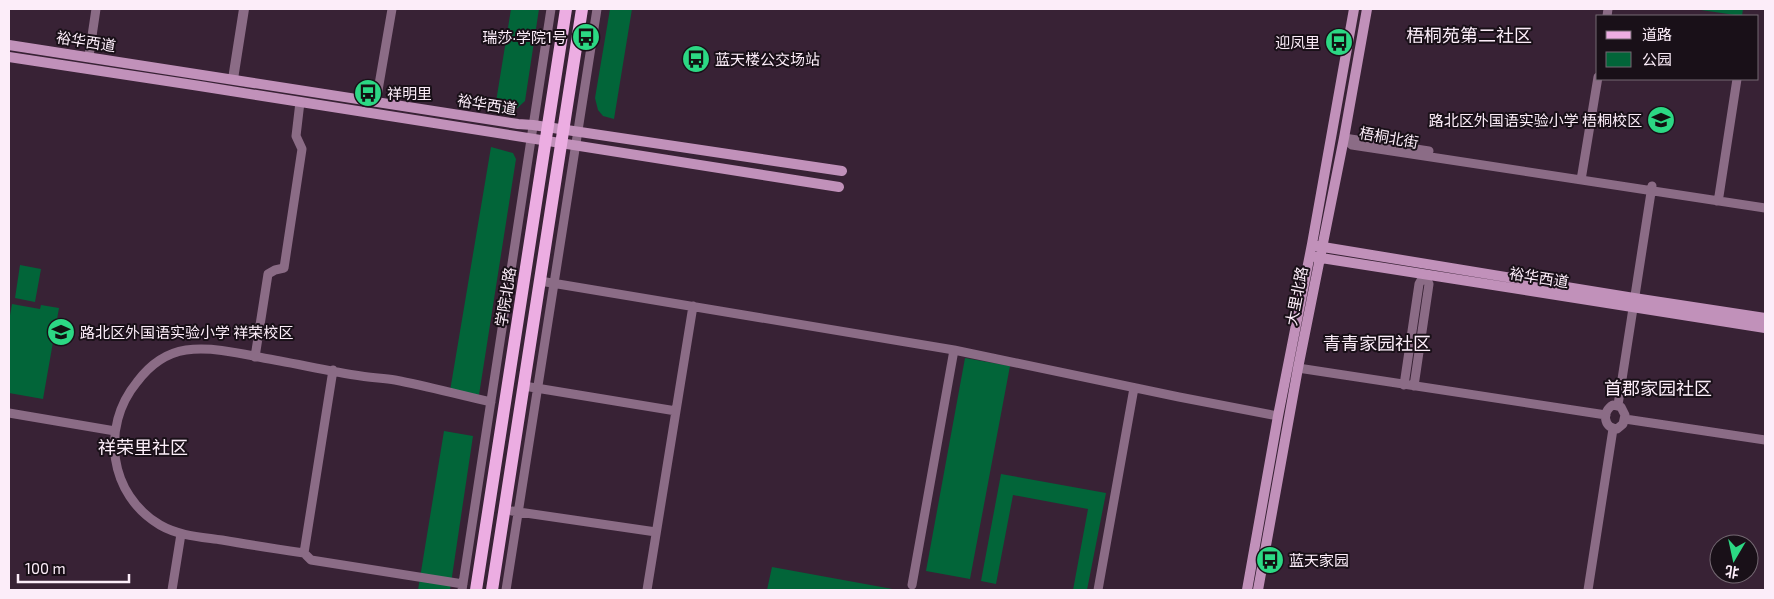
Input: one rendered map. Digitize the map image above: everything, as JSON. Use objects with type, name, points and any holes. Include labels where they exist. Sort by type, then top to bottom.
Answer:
[{"type":"main road","name":"学院北路","points":[[476,590],[566,9]]},
{"type":"main road","points":[[492,590],[582,9]]},
{"type":"main road","name":"大里北路","points":[[1317,246],[1354,9]]},
{"type":"main road","name":"大里北路","points":[[1247,590],[1278,416],[1314,257],[1344,138],[1367,9]]},
{"type":"main road","name":"裕华西道","points":[[9,45],[508,122],[842,171]]},
{"type":"main road","name":"裕华西道","points":[[9,57],[561,145],[839,187]]},
{"type":"main road","points":[[300,102],[302,90]]},
{"type":"main road","name":"裕华西道","points":[[1317,246],[1765,328]]},
{"type":"main road","name":"裕华西道","points":[[1314,257],[1424,275],[1633,303],[1765,318]]},
{"type":"main road","name":"大里北路","points":[[1258,590],[1298,368],[1314,257]]},
{"type":"main road","points":[[488,507],[504,510]]},
{"type":"street","points":[[89,56],[96,9]]},
{"type":"street","points":[[233,79],[244,9]]},
{"type":"street","points":[[376,102],[392,9]]},
{"type":"street","points":[[491,402],[396,380],[204,349],[186,350],[159,361],[145,372],[132,387],[119,414],[114,431],[116,465],[130,499],[144,514],[161,526],[181,534],[304,554],[311,560],[463,587],[551,9]]},
{"type":"street","points":[[506,590],[598,9]]},
{"type":"street","points":[[1581,178],[1597,80]]},
{"type":"street","points":[[1718,198],[1737,80]]},
{"type":"street","points":[[255,357],[268,274],[274,270],[284,268],[302,149],[296,136],[300,102]]},
{"type":"street","name":"梧桐北街","points":[[1344,138],[1581,178],[1765,203]]},
{"type":"street","points":[[1618,405],[1652,188]]},
{"type":"street","name":"梧桐北街","points":[[1718,198],[1765,208]]},
{"type":"street","points":[[1404,385],[1419,284],[1424,275]]},
{"type":"street","points":[[1414,386],[1429,284],[1424,275]]},
{"type":"street","points":[[540,281],[954,350],[1278,416]]},
{"type":"street","points":[[646,590],[693,306]]},
{"type":"street","points":[[912,585],[954,350]]},
{"type":"street","points":[[1298,368],[1606,415]]},
{"type":"street","points":[[304,554],[333,370]]},
{"type":"street","points":[[524,386],[676,411]]},
{"type":"street","points":[[1098,590],[1134,388]]},
{"type":"street","points":[[1614,429],[1607,424],[1606,415],[1610,407],[1618,405]]},
{"type":"street","points":[[1614,429],[1621,427],[1625,420],[1624,410],[1618,405]]},
{"type":"street","points":[[9,413],[114,431]]},
{"type":"street","points":[[1625,420],[1765,440]]},
{"type":"street","points":[[1588,590],[1614,429]]},
{"type":"street","points":[[475,505],[488,507]]},
{"type":"street","points":[[504,510],[656,532]]},
{"type":"street","points":[[172,590],[181,534]]},
{"type":"green space","points":[[511,9],[539,9],[525,101],[513,112],[495,108]]},
{"type":"green space","points":[[610,9],[632,9],[614,119],[603,116],[598,110],[595,98]]},
{"type":"green space","points":[[1694,9],[1743,9],[1742,15]]},
{"type":"green space","points":[[491,147],[513,153],[516,159],[479,395],[450,391]]},
{"type":"green space","points":[[20,265],[41,269],[35,302],[15,298]]},
{"type":"green space","points":[[12,304],[40,309],[41,305],[59,308],[43,399],[9,393],[9,321]]},
{"type":"green space","points":[[965,358],[1010,366],[970,579],[926,571]]},
{"type":"green space","points":[[444,431],[473,436],[450,590],[418,590]]},
{"type":"green space","points":[[1001,474],[1106,493],[1087,590],[1073,590],[1088,509],[1013,495],[996,584],[981,581]]},
{"type":"green space","points":[[772,567],[898,590],[767,590]]},
{"type":"place","name":"瑞莎·学院1号","points":[[586,37]]},
{"type":"place","name":"迎凤里","points":[[1339,42]]},
{"type":"place","name":"蓝天楼公交场站","points":[[696,59]]},
{"type":"place","name":"祥明里","points":[[368,93]]},
{"type":"place","name":"路北区外国语实验小学 梧桐校区","points":[[1661,120]]},
{"type":"place","name":"路北区外国语实验小学 祥荣校区","points":[[61,332]]},
{"type":"place","name":"蓝天家园","points":[[1270,560]]},
{"type":"district","name":"梧桐苑第二社区","points":[[1469,35]]},
{"type":"district","name":"青青家园社区","points":[[1377,343]]},
{"type":"district","name":"首郡家园社区","points":[[1658,388]]},
{"type":"district","name":"祥荣里社区","points":[[143,447]]}]
